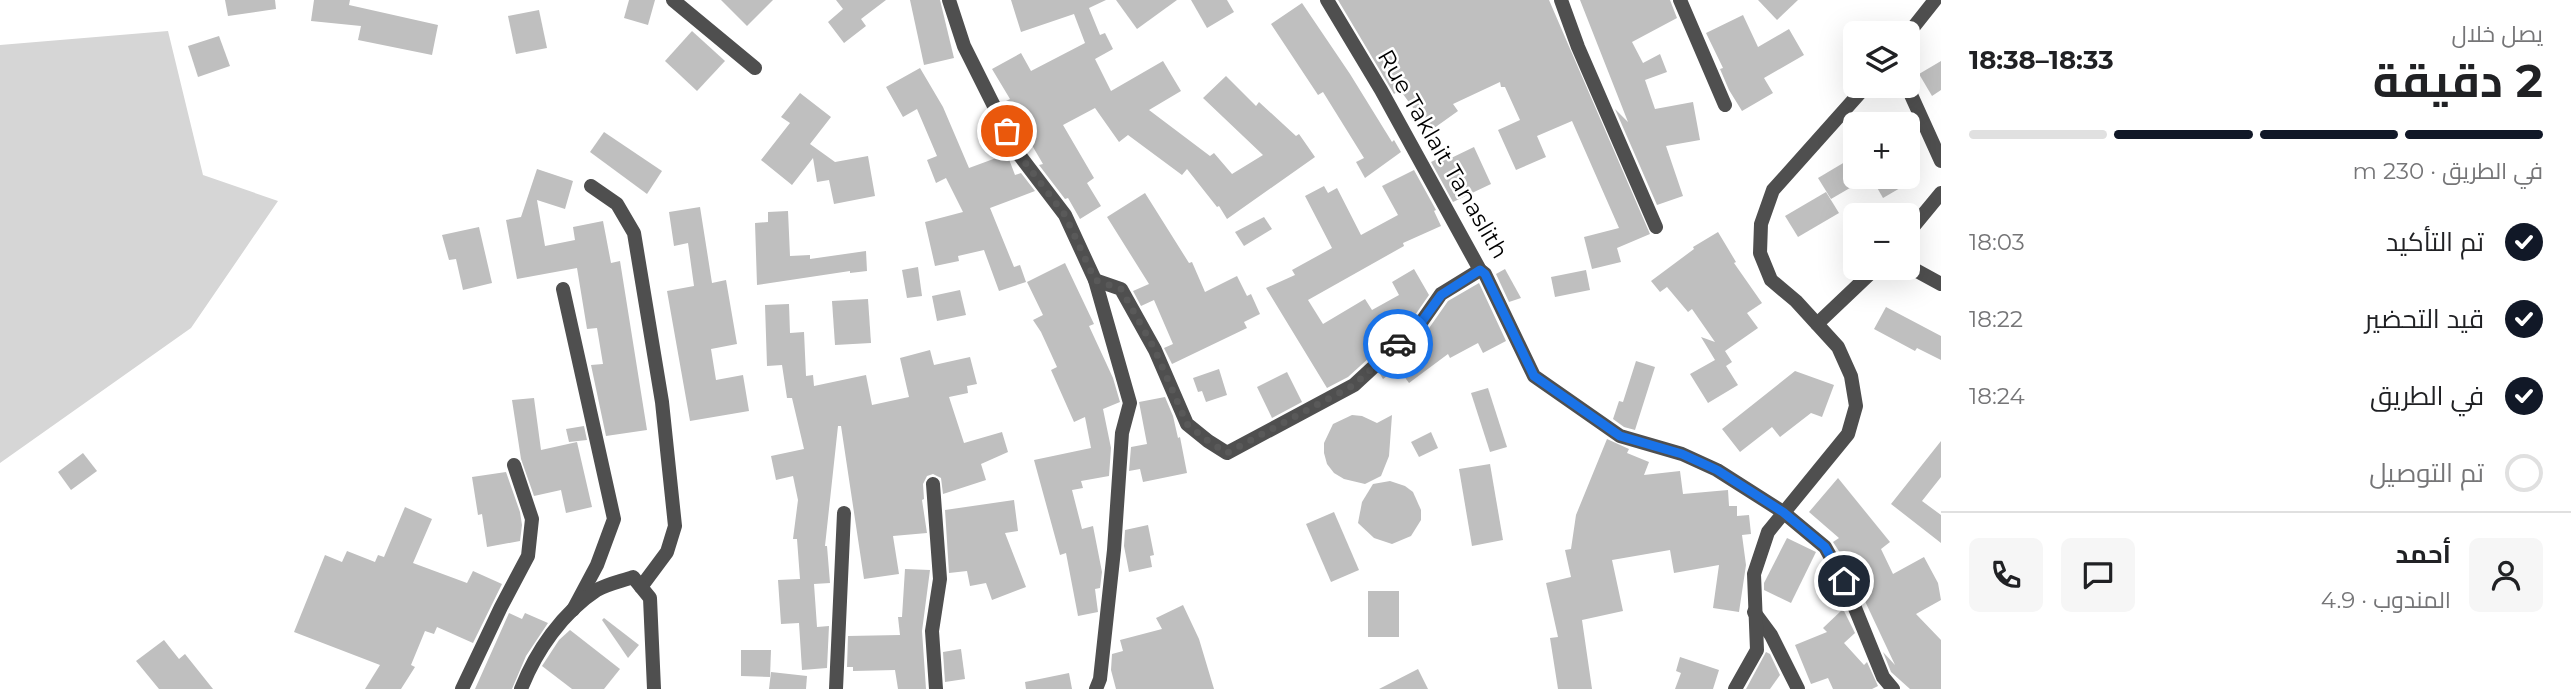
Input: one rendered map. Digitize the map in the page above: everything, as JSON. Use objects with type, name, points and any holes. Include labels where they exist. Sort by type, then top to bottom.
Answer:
[{"type":"street","points":[[673,0],[755,68]]},
{"type":"street","points":[[949,0],[964,46],[1017,152],[1065,215],[1095,280],[1130,403],[1122,433],[1114,550],[1100,679],[1096,689]]},
{"type":"street","name":"Rue Taklait Tanaslith","points":[[1327,0],[1381,90],[1480,270],[1485,274],[1534,376],[1620,436],[1682,454],[1717,470],[1783,512],[1825,547],[1844,581],[1883,677],[1893,689]]},
{"type":"street","points":[[1561,0],[1578,47],[1656,227]]},
{"type":"street","points":[[1680,0],[1725,105]]},
{"type":"street","points":[[1918,21],[1935,0]]},
{"type":"street","points":[[1735,689],[1757,650],[1754,574],[1768,532],[1848,434],[1856,406],[1851,376],[1838,346],[1770,279],[1760,253],[1761,223],[1773,190],[1855,98]]},
{"type":"street","points":[[1912,98],[1941,161]]},
{"type":"street","points":[[591,186],[617,204],[634,233],[662,402],[676,526],[667,552],[641,587]]},
{"type":"street","points":[[1920,219],[1941,194]]},
{"type":"street","points":[[1095,280],[1121,289],[1155,350],[1187,424],[1227,453],[1354,385],[1420,324],[1441,295],[1480,270]]},
{"type":"street","points":[[1920,273],[1941,284]]},
{"type":"street","points":[[1816,324],[1863,280]]},
{"type":"street","points":[[563,289],[614,519],[597,565],[573,610]]},
{"type":"street","points":[[463,689],[528,556],[532,519],[514,465]]},
{"type":"street","points":[[933,484],[940,579],[932,631],[936,689]]},
{"type":"street","points":[[836,689],[844,513]]},
{"type":"street","points":[[521,689],[526,675],[559,622],[598,589],[633,577],[650,598],[654,689]]},
{"type":"street","points":[[1754,612],[1771,635],[1798,689]]},
{"type":"shaded area","points":[[168,31],[203,175],[278,201],[191,328],[0,463],[0,45]]},
{"type":"building","points":[[225,0],[275,0],[276,9],[228,16]]},
{"type":"building","points":[[314,0],[350,0],[349,5],[438,25],[432,55],[358,40],[361,26],[311,21]]},
{"type":"building","points":[[629,0],[655,0],[648,25],[624,18]]},
{"type":"building","points":[[721,0],[773,0],[747,26]]},
{"type":"building","points":[[836,0],[886,0],[861,19],[866,26],[844,43],[828,22],[843,9]]},
{"type":"building","points":[[910,0],[940,0],[954,58],[924,65]]},
{"type":"building","points":[[1011,0],[1106,0],[1089,8],[1100,35],[1105,33],[1113,49],[1095,59],[1111,91],[1163,61],[1181,91],[1149,110],[1210,156],[1214,153],[1232,174],[1263,155],[1203,98],[1226,76],[1256,106],[1259,102],[1296,136],[1299,134],[1315,157],[1227,219],[1187,169],[1182,175],[1128,135],[1119,142],[1095,108],[1063,125],[1094,178],[1087,183],[1101,206],[1080,219],[1068,198],[1065,199],[1039,165],[1043,164],[1006,101],[1010,99],[992,69],[1021,53],[1031,71],[1085,43],[1074,14],[1021,32]]},
{"type":"building","points":[[1116,0],[1177,0],[1137,29]]},
{"type":"building","points":[[1191,0],[1227,0],[1234,12],[1207,28]]},
{"type":"building","points":[[1338,0],[1549,0],[1650,234],[1617,248],[1621,262],[1592,269],[1584,237],[1619,228],[1572,121],[1537,136],[1546,157],[1516,170],[1498,130],[1520,120],[1500,82],[1453,104],[1458,111],[1430,131],[1400,90],[1394,94]]},
{"type":"building","points":[[1580,0],[1670,0],[1677,18],[1632,42],[1643,63],[1660,54],[1667,72],[1645,80],[1655,109],[1693,102],[1700,140],[1666,146],[1683,196],[1657,205],[1615,109],[1628,122]]},
{"type":"building","points":[[1758,0],[1798,0],[1777,20]]},
{"type":"building","points":[[1302,3],[1401,152],[1365,178],[1356,162],[1364,158],[1323,92],[1318,95],[1271,24]]},
{"type":"building","points":[[539,10],[547,48],[516,54],[508,16]]},
{"type":"building","points":[[1743,15],[1758,47],[1789,29],[1804,55],[1764,78],[1773,93],[1742,111],[1729,90],[1720,69],[1723,68],[1706,33]]},
{"type":"building","points":[[692,31],[725,61],[697,91],[665,61]]},
{"type":"building","points":[[219,36],[230,66],[198,77],[188,46]]},
{"type":"building","points":[[1941,61],[1941,90],[1932,96],[1920,73]]},
{"type":"building","points":[[920,68],[943,107],[969,168],[1007,154],[1015,175],[1021,173],[1035,191],[990,208],[1014,267],[1020,265],[1026,282],[999,291],[984,250],[958,256],[959,261],[935,266],[925,222],[963,212],[946,178],[936,183],[927,160],[937,156],[917,109],[903,117],[886,87]]},
{"type":"building","points":[[800,93],[831,117],[810,144],[835,162],[868,156],[875,196],[834,204],[829,180],[817,182],[813,158],[792,185],[761,160],[790,123],[781,117]]},
{"type":"building","points":[[604,132],[662,171],[647,194],[590,152]]},
{"type":"building","points":[[1474,147],[1491,184],[1453,202],[1431,162],[1445,155],[1447,160]]},
{"type":"building","points":[[1843,163],[1843,189],[1848,189],[1831,199],[1818,178]]},
{"type":"building","points":[[537,169],[573,181],[565,209],[537,200],[545,246],[575,240],[573,227],[603,221],[611,263],[620,261],[647,430],[606,436],[591,365],[603,364],[597,328],[587,329],[577,268],[517,279],[506,220],[521,217]]},
{"type":"building","points":[[1414,170],[1436,210],[1434,211],[1441,226],[1403,243],[1404,246],[1308,300],[1323,324],[1365,299],[1372,310],[1399,295],[1392,282],[1414,269],[1429,295],[1413,318],[1348,377],[1327,388],[1266,288],[1295,275],[1292,270],[1332,248],[1305,196],[1324,186],[1328,193],[1337,188],[1361,235],[1398,215],[1382,186]]},
{"type":"building","points":[[1878,189],[1898,189],[1883,198]]},
{"type":"building","points":[[1826,192],[1839,213],[1798,237],[1785,216]]},
{"type":"building","points":[[1145,193],[1189,263],[1192,262],[1205,292],[1237,276],[1247,296],[1251,294],[1260,314],[1244,322],[1247,328],[1172,364],[1164,348],[1173,344],[1154,300],[1141,306],[1133,291],[1149,284],[1107,217]]},
{"type":"building","points":[[700,207],[712,283],[726,280],[737,344],[711,349],[716,380],[743,375],[749,411],[690,421],[667,291],[694,286],[688,243],[674,246],[669,212]]},
{"type":"building","points":[[788,211],[790,256],[810,255],[810,259],[866,251],[867,271],[850,271],[757,285],[755,223],[768,222],[768,212]]},
{"type":"building","points":[[1264,217],[1272,229],[1244,246],[1235,232]]},
{"type":"building","points":[[479,227],[492,283],[463,290],[456,259],[449,260],[442,235]]},
{"type":"building","points":[[1718,232],[1736,262],[1734,263],[1762,303],[1747,313],[1758,328],[1725,351],[1732,362],[1726,366],[1738,385],[1708,403],[1690,374],[1715,360],[1701,337],[1715,342],[1692,309],[1688,312],[1667,287],[1660,292],[1651,281],[1694,249],[1693,247]]},
{"type":"building","points":[[1065,263],[1094,324],[1089,326],[1113,378],[1120,402],[1103,409],[1111,448],[1109,476],[1081,481],[1083,488],[1072,490],[1082,529],[1093,526],[1102,572],[1100,588],[1095,589],[1098,612],[1078,616],[1066,553],[1060,555],[1034,460],[1091,448],[1085,417],[1074,422],[1051,370],[1057,367],[1033,320],[1043,315],[1027,282]]},
{"type":"building","points":[[918,267],[922,296],[907,298],[902,270]]},
{"type":"building","points":[[1505,269],[1521,298],[1509,302],[1496,274]]},
{"type":"building","points":[[1586,270],[1590,290],[1555,297],[1551,277]]},
{"type":"building","points":[[1479,283],[1506,341],[1483,353],[1478,343],[1450,358],[1448,354],[1409,383],[1398,368],[1383,379],[1380,374],[1427,331],[1448,301]]},
{"type":"building","points":[[960,290],[966,315],[937,321],[932,296]]},
{"type":"building","points":[[868,299],[871,343],[835,345],[832,301]]},
{"type":"building","points":[[789,304],[790,333],[804,332],[806,376],[813,375],[814,386],[866,375],[872,405],[909,397],[900,358],[930,350],[934,365],[970,357],[977,384],[967,386],[968,393],[949,397],[964,443],[1002,432],[1008,452],[981,464],[986,480],[943,494],[941,478],[933,474],[927,476],[923,484],[922,500],[927,533],[893,536],[899,574],[864,579],[841,426],[838,426],[825,546],[830,583],[814,584],[817,627],[829,626],[827,668],[802,670],[799,623],[781,624],[778,580],[800,579],[797,539],[793,539],[798,500],[793,476],[776,480],[771,456],[804,449],[792,398],[787,398],[782,365],[767,366],[765,305]]},
{"type":"building","points":[[1886,307],[1941,336],[1941,360],[1917,348],[1915,351],[1874,329]]},
{"type":"building","points":[[1636,361],[1655,367],[1635,430],[1624,427],[1613,419],[1619,401],[1623,402]]},
{"type":"building","points":[[1219,369],[1227,395],[1206,402],[1202,391],[1198,392],[1193,378]]},
{"type":"building","points":[[1795,371],[1834,385],[1822,417],[1811,413],[1780,437],[1772,427],[1740,452],[1722,429]]},
{"type":"building","points":[[1287,372],[1302,402],[1272,418],[1257,387]]},
{"type":"building","points":[[1488,388],[1507,447],[1490,452],[1471,393]]},
{"type":"building","points":[[1165,397],[1178,438],[1180,437],[1187,473],[1143,482],[1140,469],[1129,471],[1131,447],[1147,444],[1139,402]]},
{"type":"building","points":[[534,398],[541,450],[577,442],[592,507],[566,513],[561,490],[534,496],[521,459],[512,400]]},
{"type":"building","points":[[1352,415],[1377,423],[1392,415],[1389,456],[1381,476],[1365,484],[1344,479],[1334,473],[1327,464],[1324,453],[1324,443],[1333,424]]},
{"type":"building","points":[[584,426],[587,440],[569,442],[566,429]]},
{"type":"building","points":[[1431,432],[1438,448],[1419,457],[1411,442]]},
{"type":"building","points":[[1607,439],[1629,449],[1627,453],[1649,462],[1644,475],[1680,471],[1683,494],[1728,490],[1729,506],[1737,506],[1737,516],[1749,515],[1751,534],[1742,535],[1746,565],[1739,612],[1713,608],[1719,565],[1674,573],[1670,550],[1612,560],[1623,611],[1582,620],[1592,689],[1558,689],[1550,638],[1558,637],[1546,583],[1571,577],[1565,550],[1571,549],[1576,515]]},
{"type":"building","points":[[1941,441],[1941,477],[1922,501],[1941,515],[1941,543],[1891,504]]},
{"type":"building","points":[[83,453],[97,471],[71,490],[58,472]]},
{"type":"building","points":[[1490,464],[1503,540],[1472,546],[1459,469]]},
{"type":"building","points":[[506,472],[520,512],[520,541],[487,547],[472,477]]},
{"type":"building","points":[[1838,478],[1890,542],[1881,549],[1893,574],[1924,557],[1938,583],[1941,600],[1916,614],[1941,640],[1941,689],[1910,689],[1891,672],[1883,652],[1895,665],[1848,565],[1833,542],[1839,538],[1809,512]]},
{"type":"building","points":[[1390,481],[1413,492],[1421,510],[1421,520],[1411,536],[1392,544],[1374,538],[1358,523],[1362,502],[1373,484]]},
{"type":"building","points":[[1014,500],[1018,531],[1005,533],[1026,587],[992,600],[986,583],[970,586],[967,571],[949,573],[945,510]]},
{"type":"building","points":[[405,507],[432,519],[413,563],[467,583],[473,571],[502,584],[473,643],[437,627],[434,634],[425,631],[411,665],[415,667],[401,689],[365,689],[380,665],[294,632],[325,555],[342,562],[347,551],[375,562],[378,555],[384,557]]},
{"type":"building","points":[[1334,512],[1359,570],[1331,582],[1306,524]]},
{"type":"building","points":[[1148,525],[1154,555],[1150,556],[1152,567],[1129,572],[1124,546],[1125,530]]},
{"type":"building","points":[[1787,538],[1816,552],[1791,603],[1764,590],[1764,583]]},
{"type":"building","points":[[905,569],[930,570],[922,631],[926,689],[898,689],[895,670],[853,671],[853,667],[847,667],[848,636],[900,635],[898,617],[902,617]]},
{"type":"building","points":[[1368,591],[1399,591],[1399,637],[1368,637]]},
{"type":"building","points":[[1183,605],[1199,639],[1214,689],[1116,689],[1111,670],[1112,654],[1123,651],[1120,640],[1162,629],[1156,618]]},
{"type":"building","points":[[1843,609],[1855,633],[1844,643],[1864,665],[1867,662],[1878,686],[1872,689],[1833,689],[1828,678],[1811,684],[1795,645],[1827,632],[1823,628]]},
{"type":"building","points":[[509,613],[522,619],[525,613],[548,623],[526,656],[512,689],[475,689]]},
{"type":"building","points":[[604,618],[639,645],[628,658],[602,620]]},
{"type":"building","points":[[570,630],[620,669],[604,689],[572,689],[542,666],[559,640]]},
{"type":"building","points":[[164,640],[179,659],[185,654],[213,689],[159,689],[136,661]]},
{"type":"building","points":[[961,649],[965,679],[945,682],[943,652]]},
{"type":"building","points":[[741,650],[771,650],[770,677],[741,676]]},
{"type":"building","points":[[1766,652],[1770,654],[1780,675],[1770,689],[1746,689]]},
{"type":"building","points":[[1680,657],[1719,670],[1713,689],[1675,689],[1681,673],[1676,671]]},
{"type":"building","points":[[1418,669],[1428,689],[1379,689]]},
{"type":"building","points":[[771,672],[807,676],[806,689],[769,689]]},
{"type":"building","points":[[1069,673],[1072,689],[1026,689],[1025,682]]},
{"type":"way so far","points":[[1007,131],[1017,152],[1065,215],[1095,280],[1121,289],[1155,350],[1187,424],[1227,453],[1354,385],[1398,344]]},
{"type":"route","points":[[1398,344],[1420,324],[1441,295],[1480,270],[1485,274],[1534,376],[1620,436],[1682,454],[1717,470],[1783,512],[1825,547],[1844,581]]}]
